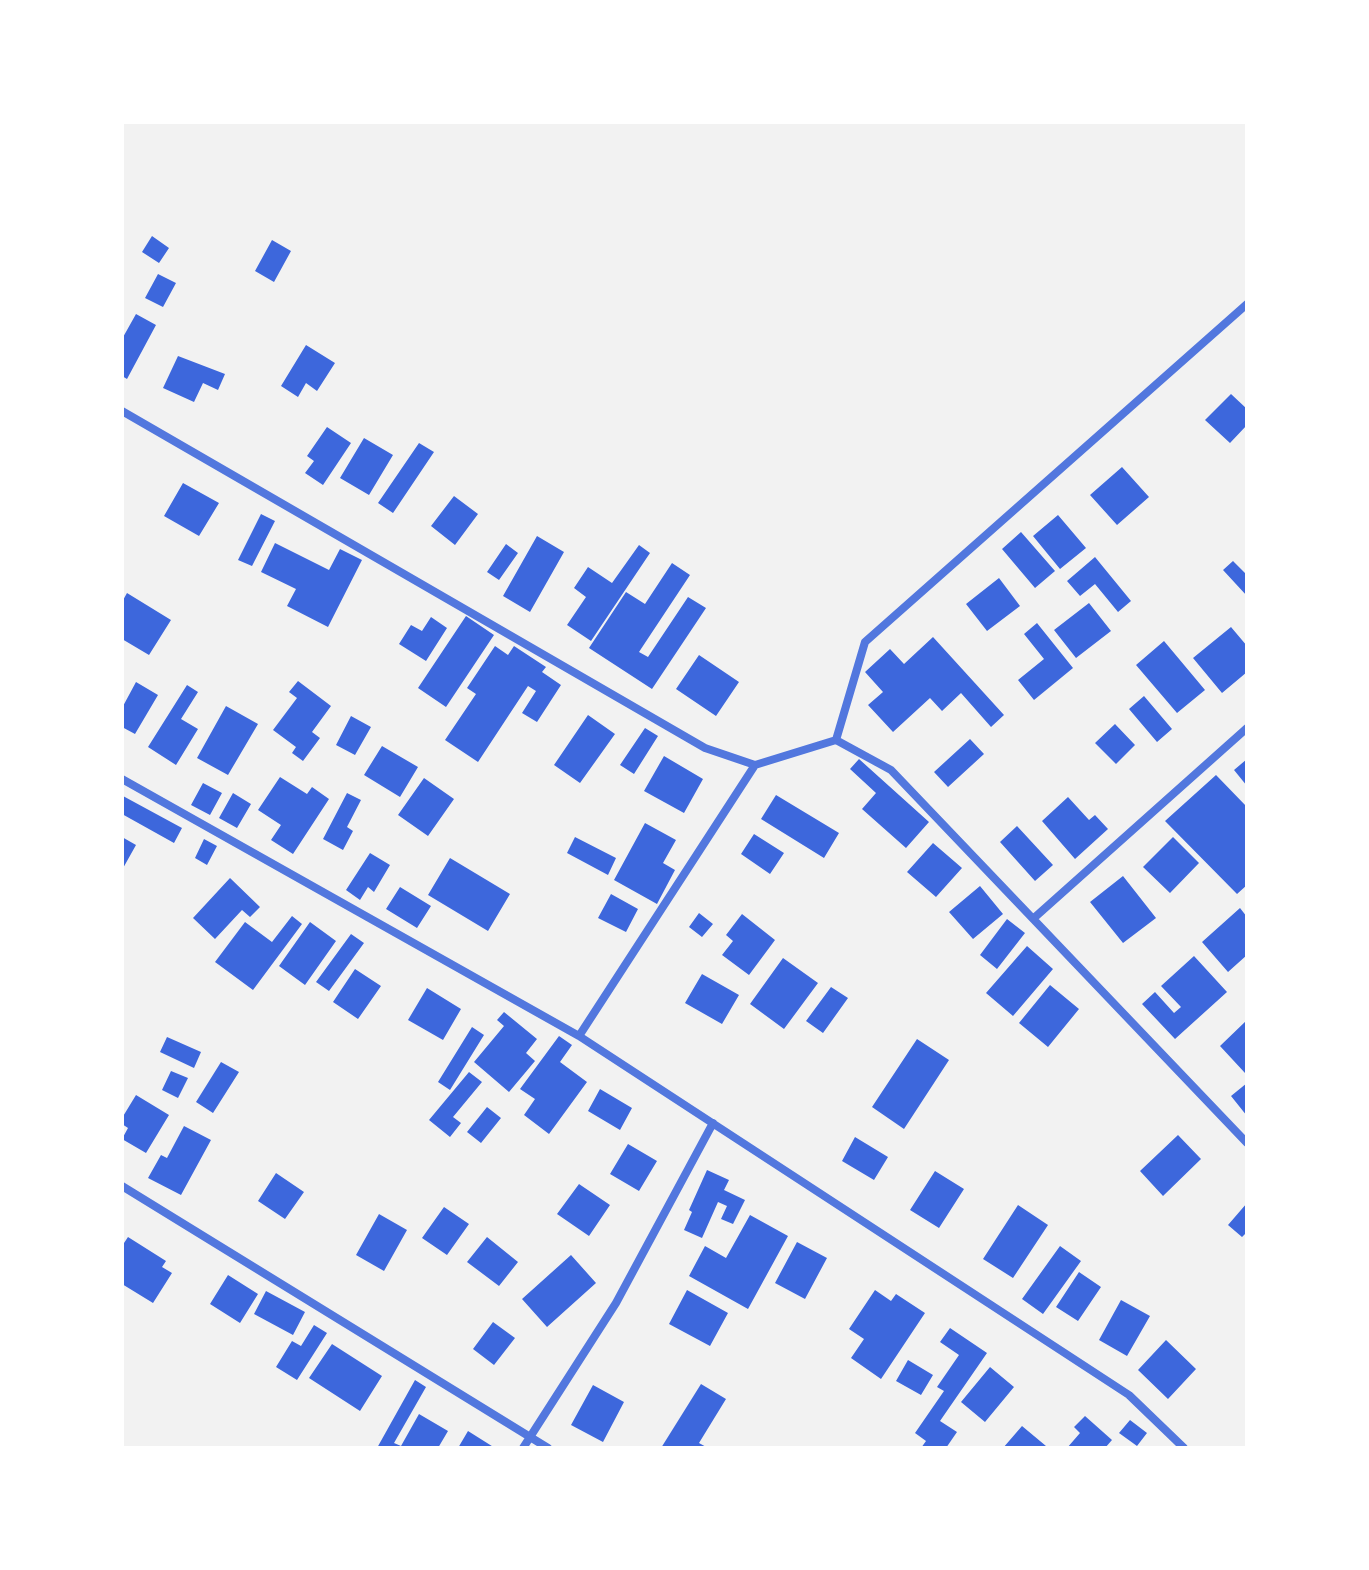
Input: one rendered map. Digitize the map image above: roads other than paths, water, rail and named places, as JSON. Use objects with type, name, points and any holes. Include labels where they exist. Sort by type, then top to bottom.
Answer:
[{"type":"street","points":[[836,740],[865,642],[1247,304]]},
{"type":"street","points":[[122,411],[705,748],[755,765],[836,740],[891,770],[1247,1143]]},
{"type":"street","points":[[1034,918],[1247,728]]},
{"type":"street","points":[[579,1036],[755,765]]},
{"type":"street","points":[[122,779],[579,1036],[1129,1395],[1184,1448]]},
{"type":"street","points":[[523,1448],[616,1303],[713,1123]]},
{"type":"street","points":[[122,1186],[548,1448]]}]
